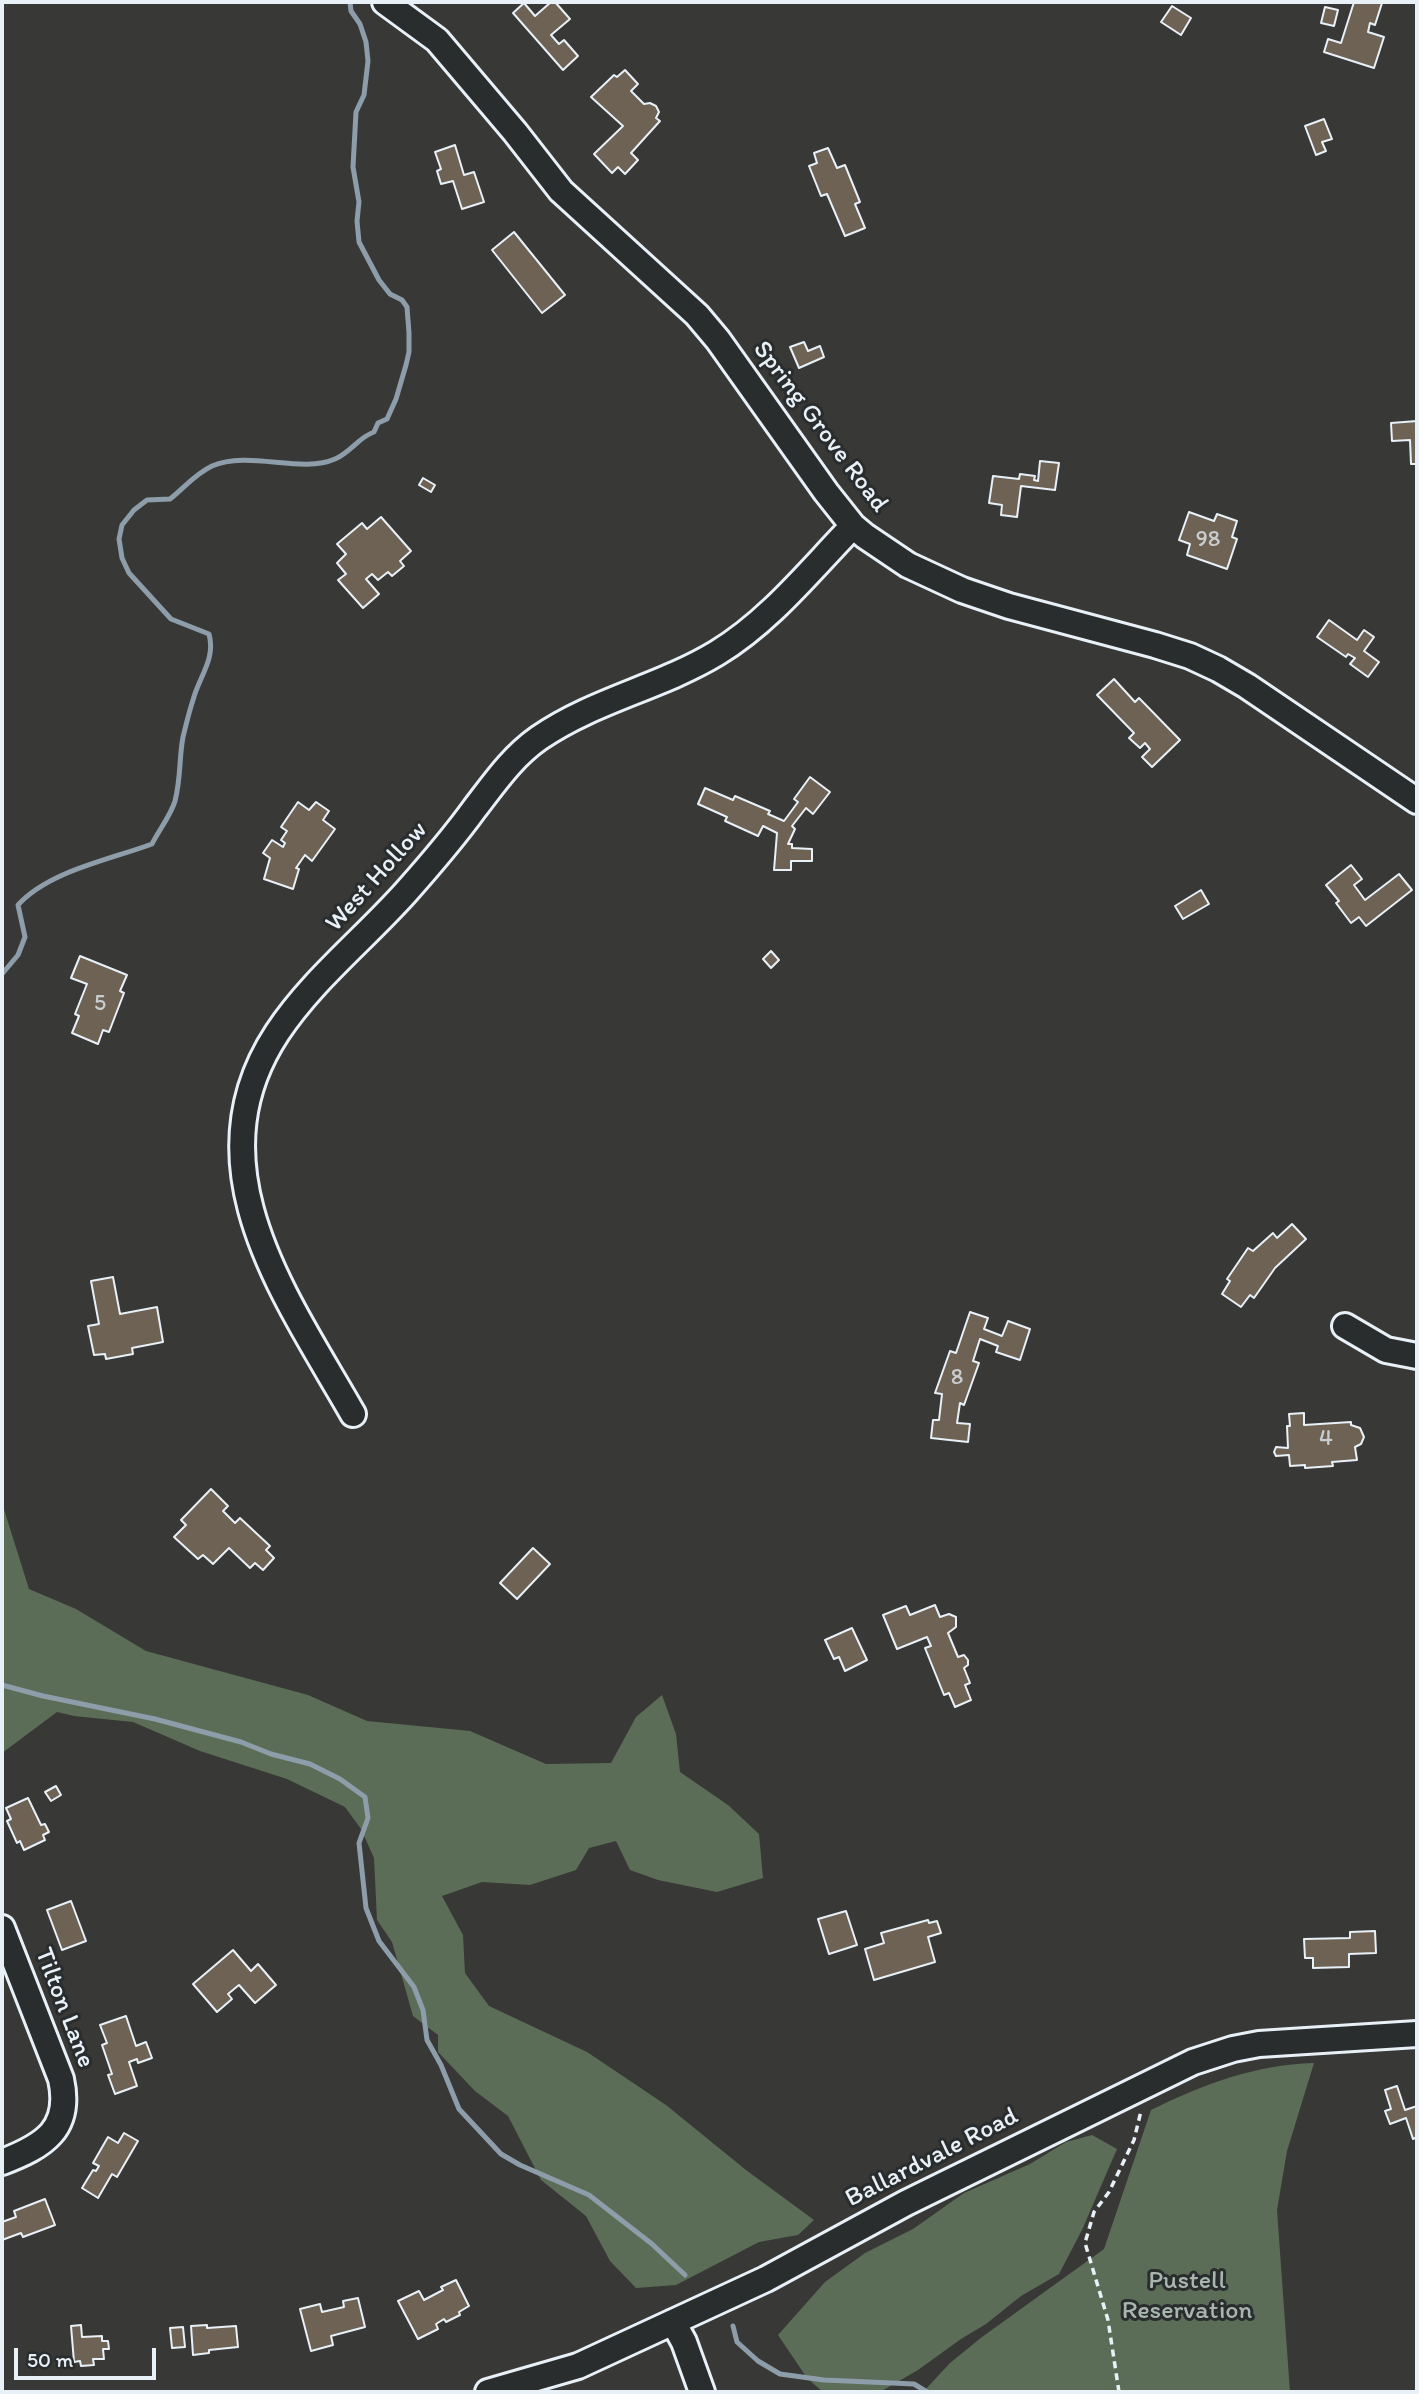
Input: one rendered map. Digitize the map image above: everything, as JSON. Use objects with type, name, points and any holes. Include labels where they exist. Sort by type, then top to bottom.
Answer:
[{"type":"street","name":"Spring Grove Road","points":[[385,2],[437,40],[516,132],[540,167],[561,191],[697,315],[853,526],[886,552],[962,590],[1009,606],[1178,653],[1218,669],[1417,801]]},
{"type":"street","name":"West Hollow","points":[[353,1414],[278,1281],[258,1236],[248,1204],[242,1154],[245,1121],[253,1083],[269,1046],[304,999],[406,892],[516,755],[564,722],[678,673],[729,645],[773,608],[853,526]]},
{"type":"street","points":[[1345,1326],[1387,1350],[1417,1356]]},
{"type":"street","name":"Tilton Lane","points":[[2,1928],[61,2079],[64,2105],[55,2129],[47,2140],[37,2148],[2,2162]]},
{"type":"street","name":"Ballardvale Road","points":[[488,2392],[578,2366],[766,2279],[926,2193],[1193,2062],[1233,2049],[1270,2043],[1417,2034]]},
{"type":"street","points":[[673,2322],[684,2342],[702,2392]]},
{"type":"path","points":[[1119,2392],[1108,2320],[1085,2243],[1094,2213],[1109,2192],[1135,2140],[1141,2114],[1141,2087]]},
{"type":"green space","points":[[2,1503],[29,1589],[76,1609],[146,1651],[308,1695],[367,1721],[470,1731],[546,1764],[611,1763],[636,1717],[662,1695],[676,1734],[680,1772],[728,1805],[759,1834],[763,1878],[717,1892],[658,1880],[630,1870],[616,1841],[589,1848],[576,1870],[530,1885],[482,1882],[442,1896],[463,1935],[465,1973],[489,2006],[587,2052],[666,2105],[746,2170],[814,2220],[798,2235],[759,2242],[676,2285],[636,2288],[610,2261],[586,2216],[541,2180],[508,2116],[475,2091],[438,2052],[438,2035],[413,2016],[392,1942],[377,1920],[374,1858],[361,1829],[345,1807],[287,1779],[200,1751],[133,1722],[57,1712],[2,1753]]},
{"type":"green space","name":"Pustell Reservation","points":[[1314,2063],[1287,2151],[1277,2210],[1290,2392],[923,2392],[950,2363],[982,2337],[1104,2249],[1151,2110],[1190,2092],[1250,2072]]},
{"type":"green space","points":[[1092,2135],[1117,2149],[1082,2230],[1059,2274],[1021,2296],[986,2324],[918,2370],[880,2392],[823,2392],[807,2378],[778,2335],[825,2282],[865,2253],[913,2229],[964,2193],[1030,2164],[1066,2142]]},
{"type":"building","points":[[551,2],[555,2],[570,19],[551,35],[559,44],[564,40],[578,56],[563,70],[513,13],[524,3],[535,16]]},
{"type":"building","points":[[1354,2],[1382,3],[1375,25],[1370,23],[1368,32],[1384,37],[1374,68],[1324,52],[1328,39],[1341,43]]},
{"type":"building","points":[[1172,6],[1191,18],[1181,35],[1161,22]]},
{"type":"building","points":[[1325,7],[1338,10],[1334,26],[1321,23]]},
{"type":"building","points":[[625,70],[638,84],[631,91],[644,104],[656,106],[659,112],[656,118],[660,121],[631,153],[638,160],[625,174],[618,167],[612,173],[594,154],[623,126],[591,97],[614,75],[617,77]]},
{"type":"building","points":[[1324,119],[1332,139],[1322,142],[1326,151],[1316,155],[1305,126]]},
{"type":"building","points":[[455,145],[464,175],[474,172],[484,202],[462,209],[453,181],[441,184],[437,171],[441,169],[435,152]]},
{"type":"building","points":[[828,148],[837,168],[845,165],[860,202],[855,204],[865,228],[845,236],[827,194],[821,196],[809,166],[817,163],[814,153]]},
{"type":"building","points":[[514,232],[565,295],[542,313],[492,250]]},
{"type":"building","points":[[804,342],[808,351],[820,346],[824,357],[799,368],[790,347]]},
{"type":"building","points":[[1417,421],[1417,464],[1411,464],[1410,440],[1392,441],[1391,423]]},
{"type":"building","points":[[1040,461],[1059,463],[1055,490],[1021,486],[1017,517],[1001,515],[1002,505],[989,503],[993,476],[1019,479],[1020,474],[1035,476],[1034,480],[1038,481]]},
{"type":"building","points":[[423,478],[435,485],[431,492],[419,485]]},
{"type":"building","points":[[1189,512],[1214,521],[1217,514],[1237,521],[1232,537],[1237,539],[1227,569],[1187,555],[1190,544],[1179,540]]},
{"type":"building","points":[[381,517],[411,551],[400,561],[404,566],[392,576],[388,572],[378,580],[372,574],[366,579],[379,594],[363,608],[338,580],[346,574],[337,563],[346,554],[337,544],[362,523],[367,529]]},
{"type":"building","points":[[1329,620],[1357,640],[1364,630],[1374,637],[1364,651],[1379,662],[1368,677],[1350,664],[1355,658],[1348,654],[1346,657],[1317,637]]},
{"type":"building","points":[[1114,679],[1135,702],[1139,698],[1180,740],[1152,767],[1142,757],[1150,749],[1145,743],[1140,748],[1129,738],[1134,733],[1097,695]]},
{"type":"building","points":[[810,777],[830,792],[813,814],[806,808],[792,826],[795,829],[788,844],[792,844],[792,848],[812,849],[812,861],[791,861],[791,870],[774,870],[777,833],[763,826],[758,836],[725,821],[727,817],[698,804],[705,788],[733,800],[735,796],[770,811],[768,814],[784,821],[798,802],[794,799]]},
{"type":"building","points":[[298,802],[309,810],[316,802],[329,811],[323,820],[335,829],[312,861],[305,855],[296,868],[299,869],[293,889],[264,879],[270,858],[263,853],[272,840],[283,847],[285,843],[281,840],[287,831],[281,827]]},
{"type":"building","points":[[1351,865],[1362,879],[1354,885],[1365,900],[1399,874],[1412,890],[1366,926],[1359,917],[1351,923],[1326,885]]},
{"type":"building","points":[[1201,890],[1209,904],[1183,919],[1175,906]]},
{"type":"building","points":[[771,951],[779,960],[771,968],[763,959]]},
{"type":"building","points":[[80,956],[127,975],[120,991],[124,993],[109,1032],[103,1030],[98,1044],[72,1033],[79,1016],[75,1014],[87,984],[71,978]]},
{"type":"building","points":[[1292,1224],[1306,1239],[1275,1268],[1254,1298],[1250,1295],[1241,1307],[1222,1294],[1230,1281],[1227,1279],[1248,1248],[1253,1251],[1273,1233],[1277,1238]]},
{"type":"building","points":[[113,1277],[120,1314],[157,1307],[163,1342],[132,1348],[133,1354],[106,1359],[105,1354],[94,1355],[88,1326],[99,1324],[91,1281]]},
{"type":"building","points":[[970,1312],[988,1318],[984,1329],[1002,1336],[1008,1321],[1030,1329],[1020,1360],[996,1352],[998,1346],[980,1339],[973,1361],[979,1363],[964,1405],[960,1403],[957,1423],[970,1424],[968,1442],[931,1438],[933,1420],[939,1420],[942,1394],[935,1393],[950,1351],[956,1353]]},
{"type":"building","points":[[1304,1413],[1304,1425],[1351,1422],[1351,1425],[1360,1428],[1364,1437],[1361,1444],[1355,1447],[1357,1460],[1332,1462],[1333,1466],[1305,1468],[1305,1465],[1290,1466],[1289,1455],[1276,1456],[1276,1447],[1288,1448],[1289,1414]]},
{"type":"building","points":[[211,1489],[228,1506],[223,1511],[235,1523],[240,1518],[270,1546],[266,1550],[274,1558],[263,1570],[255,1563],[250,1568],[229,1548],[213,1564],[203,1555],[198,1559],[174,1537],[186,1525],[181,1520]]},
{"type":"building","points":[[533,1548],[550,1564],[517,1599],[500,1583]]},
{"type":"building","points":[[935,1605],[940,1617],[949,1614],[956,1617],[956,1627],[948,1633],[958,1657],[964,1655],[968,1660],[968,1665],[964,1668],[970,1683],[965,1685],[971,1700],[955,1707],[949,1693],[944,1695],[925,1648],[931,1646],[927,1637],[897,1649],[883,1615],[906,1606],[910,1615]]},
{"type":"building","points":[[852,1628],[867,1660],[845,1671],[839,1657],[834,1659],[825,1640]]},
{"type":"building","points":[[56,1786],[61,1795],[51,1801],[45,1792]]},
{"type":"building","points":[[28,1798],[41,1825],[45,1824],[49,1832],[43,1835],[45,1840],[24,1850],[20,1841],[17,1843],[7,1821],[11,1819],[6,1808]]},
{"type":"building","points":[[71,1901],[86,1941],[62,1950],[47,1910]]},
{"type":"building","points":[[846,1911],[857,1945],[829,1954],[818,1919]]},
{"type":"building","points":[[928,1920],[929,1923],[937,1921],[941,1933],[928,1937],[935,1962],[874,1980],[865,1949],[884,1943],[881,1933]]},
{"type":"building","points":[[1375,1931],[1376,1953],[1349,1954],[1349,1967],[1313,1968],[1313,1958],[1305,1958],[1304,1939],[1350,1938],[1350,1932]]},
{"type":"building","points":[[233,1950],[251,1971],[258,1964],[276,1985],[255,2003],[239,1985],[228,1994],[232,1999],[217,2012],[193,1984]]},
{"type":"building","points":[[126,2016],[136,2046],[146,2042],[152,2058],[138,2063],[137,2059],[129,2062],[137,2086],[115,2094],[108,2075],[112,2074],[102,2045],[107,2043],[100,2025]]},
{"type":"building","points":[[1397,2086],[1405,2110],[1417,2106],[1417,2137],[1413,2139],[1406,2118],[1390,2124],[1385,2111],[1391,2109],[1385,2090]]},
{"type":"building","points":[[124,2133],[138,2141],[117,2177],[112,2174],[98,2198],[82,2188],[93,2170],[96,2171],[99,2166],[93,2163],[108,2137],[118,2143]]},
{"type":"building","points":[[45,2199],[55,2225],[23,2237],[21,2233],[2,2240],[2,2222],[16,2217],[14,2211]]},
{"type":"building","points":[[456,2280],[469,2306],[459,2312],[460,2315],[436,2324],[438,2329],[418,2339],[398,2301],[419,2291],[424,2300]]},
{"type":"building","points":[[358,2298],[365,2327],[331,2336],[333,2345],[311,2351],[300,2309],[320,2304],[322,2312],[344,2307],[343,2301]]},
{"type":"building","points":[[81,2325],[82,2337],[102,2336],[102,2341],[108,2341],[109,2349],[103,2349],[104,2359],[93,2359],[94,2365],[81,2366],[80,2361],[74,2362],[71,2326]]},
{"type":"building","points":[[207,2325],[207,2328],[236,2326],[238,2347],[209,2350],[209,2353],[193,2355],[191,2326]]},
{"type":"building","points":[[183,2327],[185,2347],[172,2348],[170,2328]]},
{"type":"waterway","points":[[2,974],[18,955],[25,937],[18,905],[31,893],[63,875],[152,844],[175,801],[183,737],[190,709],[209,660],[211,643],[209,634],[171,619],[129,573],[122,558],[119,539],[122,525],[134,510],[147,500],[170,499],[212,466],[242,460],[307,464],[335,459],[374,432],[378,423],[387,419],[396,399],[409,352],[407,307],[402,300],[390,294],[379,280],[359,242],[359,202],[353,167],[356,112],[364,95],[368,61],[366,42],[360,24],[351,11],[350,2]]},
{"type":"waterway","points":[[2,1685],[155,1719],[241,1742],[271,1754],[310,1764],[340,1779],[365,1797],[368,1818],[359,1843],[366,1908],[379,1941],[414,1987],[423,2010],[427,2040],[441,2065],[459,2109],[501,2154],[589,2195],[652,2244],[685,2275]]},
{"type":"waterway","points":[[733,2326],[737,2342],[758,2361],[780,2374],[824,2380],[914,2384],[927,2392]]}]
